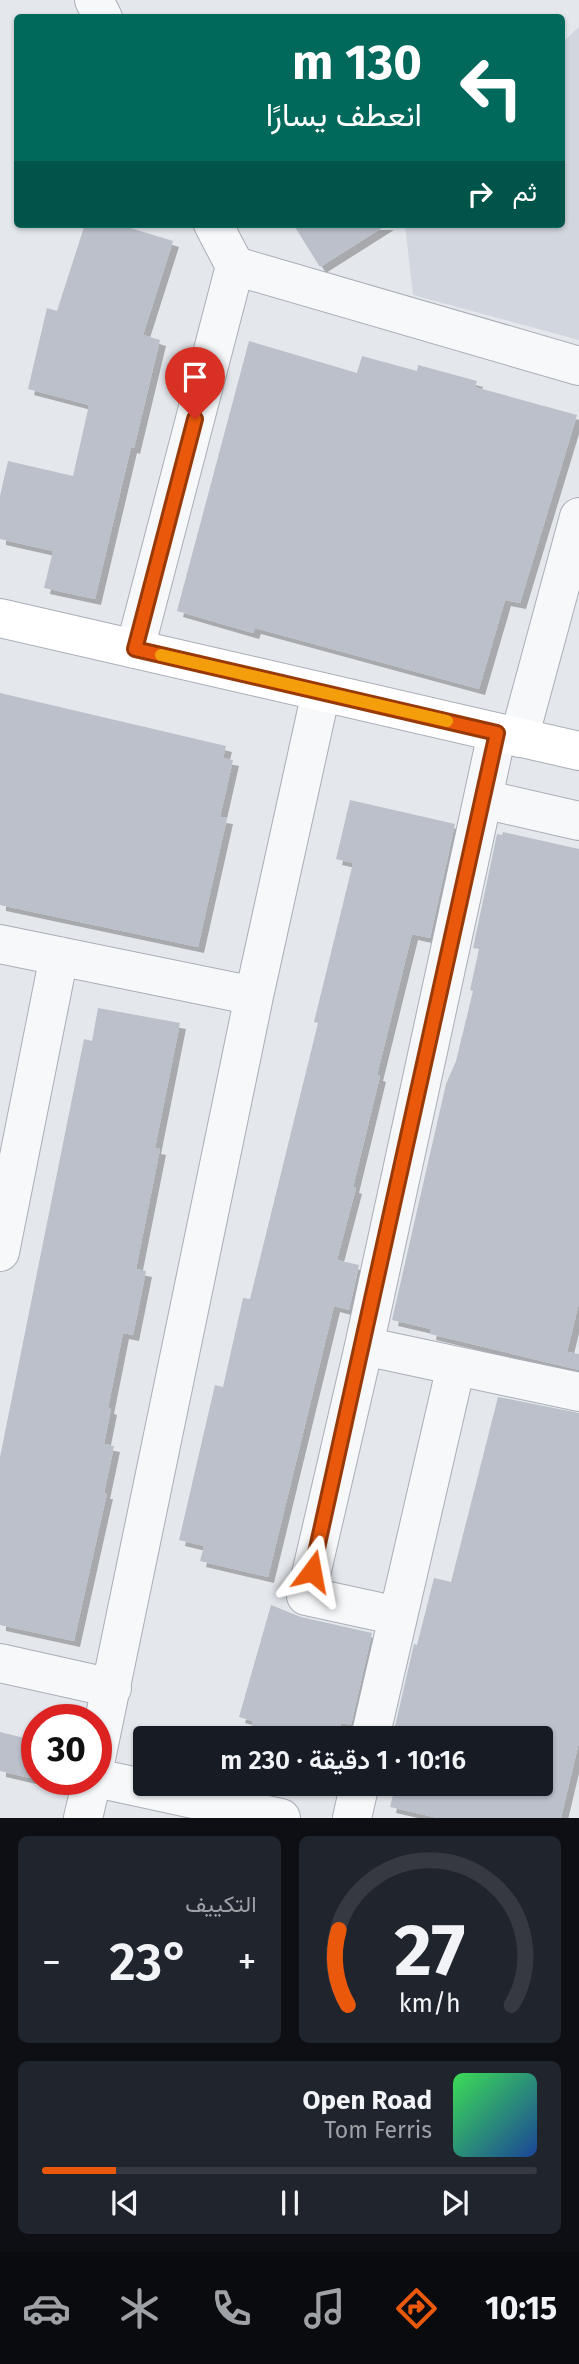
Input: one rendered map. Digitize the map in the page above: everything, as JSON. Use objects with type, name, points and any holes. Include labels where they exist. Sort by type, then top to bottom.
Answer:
[{"type":"main road","points":[[0,618],[579,751]]},
{"type":"street","points":[[135,649],[235,266],[215,228]]},
{"type":"street","points":[[235,266],[579,366]]},
{"type":"street","points":[[398,1616],[306,1596],[364,1346],[483,799],[508,735],[579,517]]},
{"type":"street","points":[[108,1704],[254,996],[321,692]]},
{"type":"street","points":[[483,799],[579,821]]},
{"type":"street","points":[[0,944],[254,996]]},
{"type":"street","points":[[0,1252],[59,956]]},
{"type":"street","points":[[364,1346],[579,1392]]},
{"type":"street","points":[[373,1726],[456,1366]]},
{"type":"street","points":[[0,1663],[112,1688]]},
{"type":"street","points":[[112,1783],[281,1818]]},
{"type":"street","points":[[83,1818],[89,1795]]},
{"type":"street","points":[[352,1818],[357,1796]]},
{"type":"shaded area","points":[[579,27],[579,340],[413,295],[405,228],[565,228],[565,40]]},
{"type":"building","points":[[84,228],[130,228],[173,241],[143,335],[160,340],[95,599],[44,588],[53,551],[0,539],[0,496],[8,461],[73,476],[89,405],[28,389],[47,308],[57,311]]},
{"type":"building","points":[[296,228],[382,228],[320,267]]},
{"type":"building","points":[[249,341],[357,373],[362,356],[417,371],[418,365],[477,381],[475,387],[577,415],[520,603],[505,600],[479,689],[255,628],[253,633],[177,611]]},
{"type":"building","points":[[0,693],[226,746],[223,758],[233,760],[220,817],[227,818],[198,947],[0,905]]},
{"type":"building","points":[[350,800],[455,824],[430,938],[412,934],[377,1075],[380,1076],[353,1187],[356,1188],[337,1260],[359,1265],[349,1310],[334,1306],[268,1577],[200,1561],[204,1546],[179,1540],[215,1385],[223,1387],[243,1298],[250,1299],[318,1023],[314,1022],[353,863],[336,859]]},
{"type":"building","points":[[503,832],[579,849],[579,1303],[567,1352],[579,1354],[579,1370],[430,1334],[431,1329],[392,1320],[446,1084],[456,1061],[473,991],[470,990],[479,949],[473,948],[497,834],[502,835]]},
{"type":"building","points":[[98,1008],[180,1023],[155,1148],[160,1149],[136,1269],[146,1271],[133,1335],[123,1333],[108,1408],[111,1409],[104,1444],[114,1446],[104,1493],[107,1493],[74,1641],[0,1625],[0,1457],[84,1039],[92,1041]]},
{"type":"building","points":[[498,1397],[579,1413],[579,1742],[561,1818],[438,1818],[390,1807],[393,1796],[553,1796],[553,1726],[395,1726],[414,1644],[417,1645],[434,1578],[451,1582]]},
{"type":"building","points":[[271,1605],[301,1617],[372,1633],[351,1725],[341,1723],[340,1726],[252,1726],[253,1721],[239,1717]]},
{"type":"building","points":[[0,1732],[21,1737],[21,1776],[0,1771]]},
{"type":"slow traffic","points":[[161,655],[447,721]]},
{"type":"route","points":[[195,419],[135,649],[497,733],[364,1346],[312,1571]]}]
